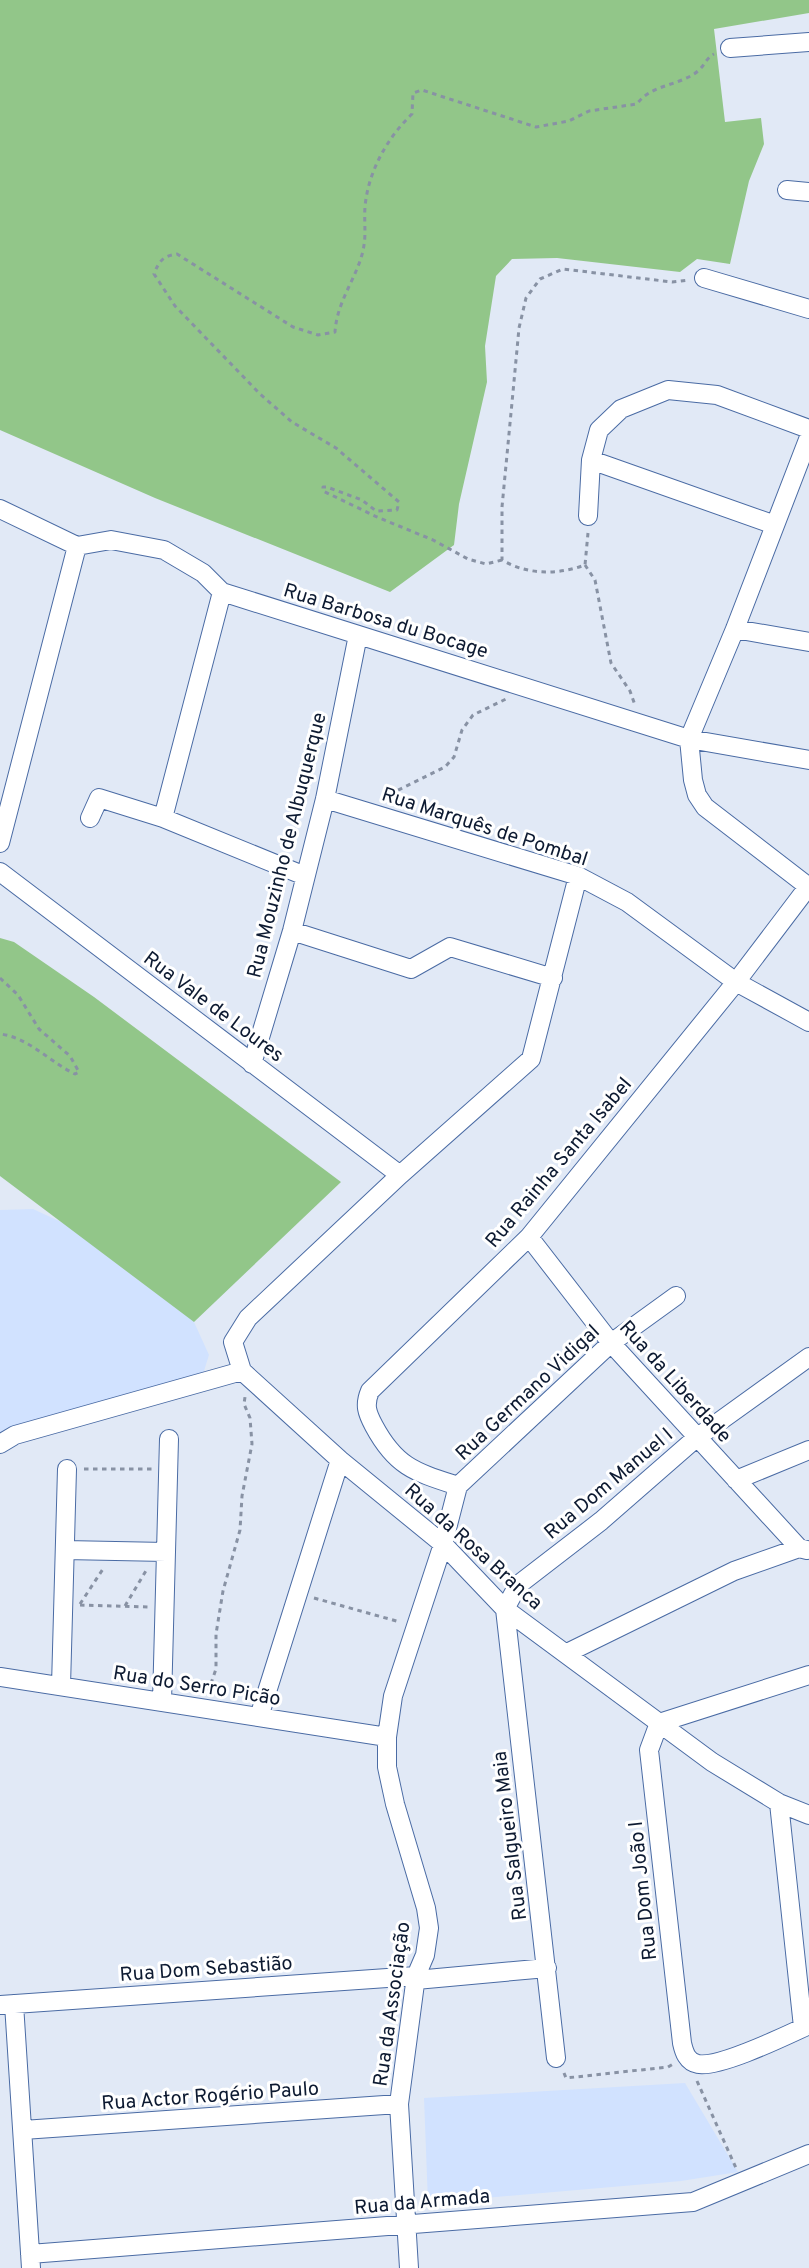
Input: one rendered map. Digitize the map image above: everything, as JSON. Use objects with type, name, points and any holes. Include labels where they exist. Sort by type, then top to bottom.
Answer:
[{"type":"street","points":[[730,48],[809,42]]},
{"type":"street","points":[[788,190],[809,192]]},
{"type":"street","points":[[704,278],[809,309]]},
{"type":"street","points":[[588,516],[591,460],[599,430],[621,409],[668,390],[717,395],[809,429]]},
{"type":"street","points":[[808,887],[705,807],[697,795],[693,780],[689,739],[735,629],[809,438]]},
{"type":"street","points":[[591,460],[775,525]]},
{"type":"street","points":[[0,509],[78,546],[0,843]]},
{"type":"street","name":"Rua Barbosa du Bocage","points":[[78,546],[111,540],[164,550],[203,573],[222,592],[689,739],[809,760]]},
{"type":"street","points":[[163,818],[222,592]]},
{"type":"street","points":[[735,629],[809,642]]},
{"type":"street","name":"Rua Mouzinho de Albuquerque","points":[[252,1064],[292,931],[324,799],[358,635]]},
{"type":"street","points":[[90,818],[99,798],[163,818],[304,876]]},
{"type":"street","name":"Rua Marquês de Pombal","points":[[324,799],[578,876],[627,902],[736,982],[809,1022]]},
{"type":"street","name":"Rua Vale de Loures","points":[[0,872],[400,1175]]},
{"type":"street","points":[[0,1444],[15,1435],[245,1374],[233,1342],[248,1318],[400,1175],[531,1059],[578,876]]},
{"type":"street","name":"Rua Rainha Santa Isabel","points":[[458,1486],[428,1477],[394,1457],[367,1414],[365,1402],[370,1391],[529,1237],[736,982],[808,887]]},
{"type":"street","points":[[292,931],[411,969],[450,947],[553,978]]},
{"type":"street","name":"Rua da Liberdade","points":[[529,1237],[611,1343],[695,1438],[804,1549]]},
{"type":"street","name":"Rua Germano Vidigal","points":[[443,1544],[458,1486],[611,1343],[676,1296]]},
{"type":"street","name":"Rua Dom Manuel I","points":[[505,1609],[518,1585],[602,1521],[695,1438],[809,1357]]},
{"type":"street","name":"Rua da Rosa Branca","points":[[245,1374],[340,1460],[443,1544],[505,1609],[712,1762],[778,1803],[809,1815]]},
{"type":"street","points":[[162,1702],[165,1608],[162,1552],[169,1439]]},
{"type":"street","points":[[736,1480],[809,1450]]},
{"type":"street","points":[[259,1717],[340,1460]]},
{"type":"street","points":[[61,1686],[71,1605],[65,1550],[67,1468]]},
{"type":"street","name":"Rua da Associação","points":[[409,2268],[399,2104],[416,1978],[425,1955],[429,1928],[426,1908],[395,1804],[387,1767],[387,1737],[393,1696],[414,1626],[443,1544]]},
{"type":"street","points":[[567,1653],[734,1571],[804,1549]]},
{"type":"street","points":[[65,1550],[162,1552]]},
{"type":"street","name":"Rua Salgueiro Maia","points":[[505,1609],[556,2058]]},
{"type":"street","points":[[659,1723],[809,1675]]},
{"type":"street","name":"Rua do Serro Picão","points":[[0,1677],[387,1737]]},
{"type":"street","name":"Rua Dom João I","points":[[659,1723],[649,1750],[682,2043],[686,2056]]},
{"type":"street","points":[[686,2056],[697,2064],[718,2063],[806,2026],[778,1803]]},
{"type":"street","name":"Rua Dom Sebastião","points":[[7,2005],[547,1968]]},
{"type":"street","points":[[7,2005],[23,2130],[31,2261]]},
{"type":"street","name":"Rua Actor Rogério Paulo","points":[[23,2130],[399,2104]]},
{"type":"street","name":"Rua da Armada","points":[[31,2261],[408,2225],[693,2202],[809,2154]]},
{"type":"path","points":[[585,565],[568,571],[540,572],[514,567],[502,560],[486,564],[468,559],[434,540],[377,517],[323,490],[323,487],[327,487],[347,493],[375,511],[397,510],[399,502],[336,448],[291,422],[260,394],[174,306],[154,274],[165,256],[177,254],[293,327],[318,335],[335,332],[336,316],[364,246],[368,190],[377,163],[395,131],[412,114],[413,93],[422,90],[536,127],[569,121],[589,111],[637,105],[644,95],[698,71],[708,57],[730,48]]},
{"type":"path","points":[[502,560],[502,507],[519,328],[526,298],[540,279],[564,269],[672,282],[704,278]]},
{"type":"path","points":[[588,516],[585,565],[595,580],[611,663],[630,691],[636,706],[628,720]]},
{"type":"path","points":[[358,809],[445,768],[454,757],[462,730],[473,715],[527,688]]},
{"type":"path","points":[[0,978],[18,995],[39,1029],[70,1056],[79,1072],[75,1074],[64,1069],[13,1037],[0,1034]]},
{"type":"path","points":[[203,1708],[216,1669],[216,1634],[221,1602],[240,1530],[242,1496],[252,1444],[250,1418],[244,1404],[245,1374]]},
{"type":"path","points":[[67,1468],[168,1469]]},
{"type":"path","points":[[71,1605],[114,1551]]},
{"type":"path","points":[[125,1606],[162,1552]]},
{"type":"path","points":[[298,1593],[414,1626]]},
{"type":"path","points":[[71,1605],[165,1608]]},
{"type":"path","points":[[556,2058],[566,2078],[668,2067],[686,2056],[742,2182]]},
{"type":"shaded area","points":[[33,1209],[163,1269],[194,1322],[209,1355],[203,1374],[0,1444],[0,1210]]},
{"type":"shaded area","points":[[685,2083],[738,2172],[681,2181],[428,2203],[424,2098]]},
{"type":"green space","points":[[0,0],[809,0],[809,13],[714,29],[725,122],[761,118],[764,144],[749,181],[730,264],[697,259],[680,272],[557,258],[512,259],[496,276],[485,346],[487,382],[459,504],[454,545],[390,592],[155,498],[0,430]]},
{"type":"green space","points":[[0,938],[14,942],[94,997],[341,1182],[194,1322],[0,1176]]}]
